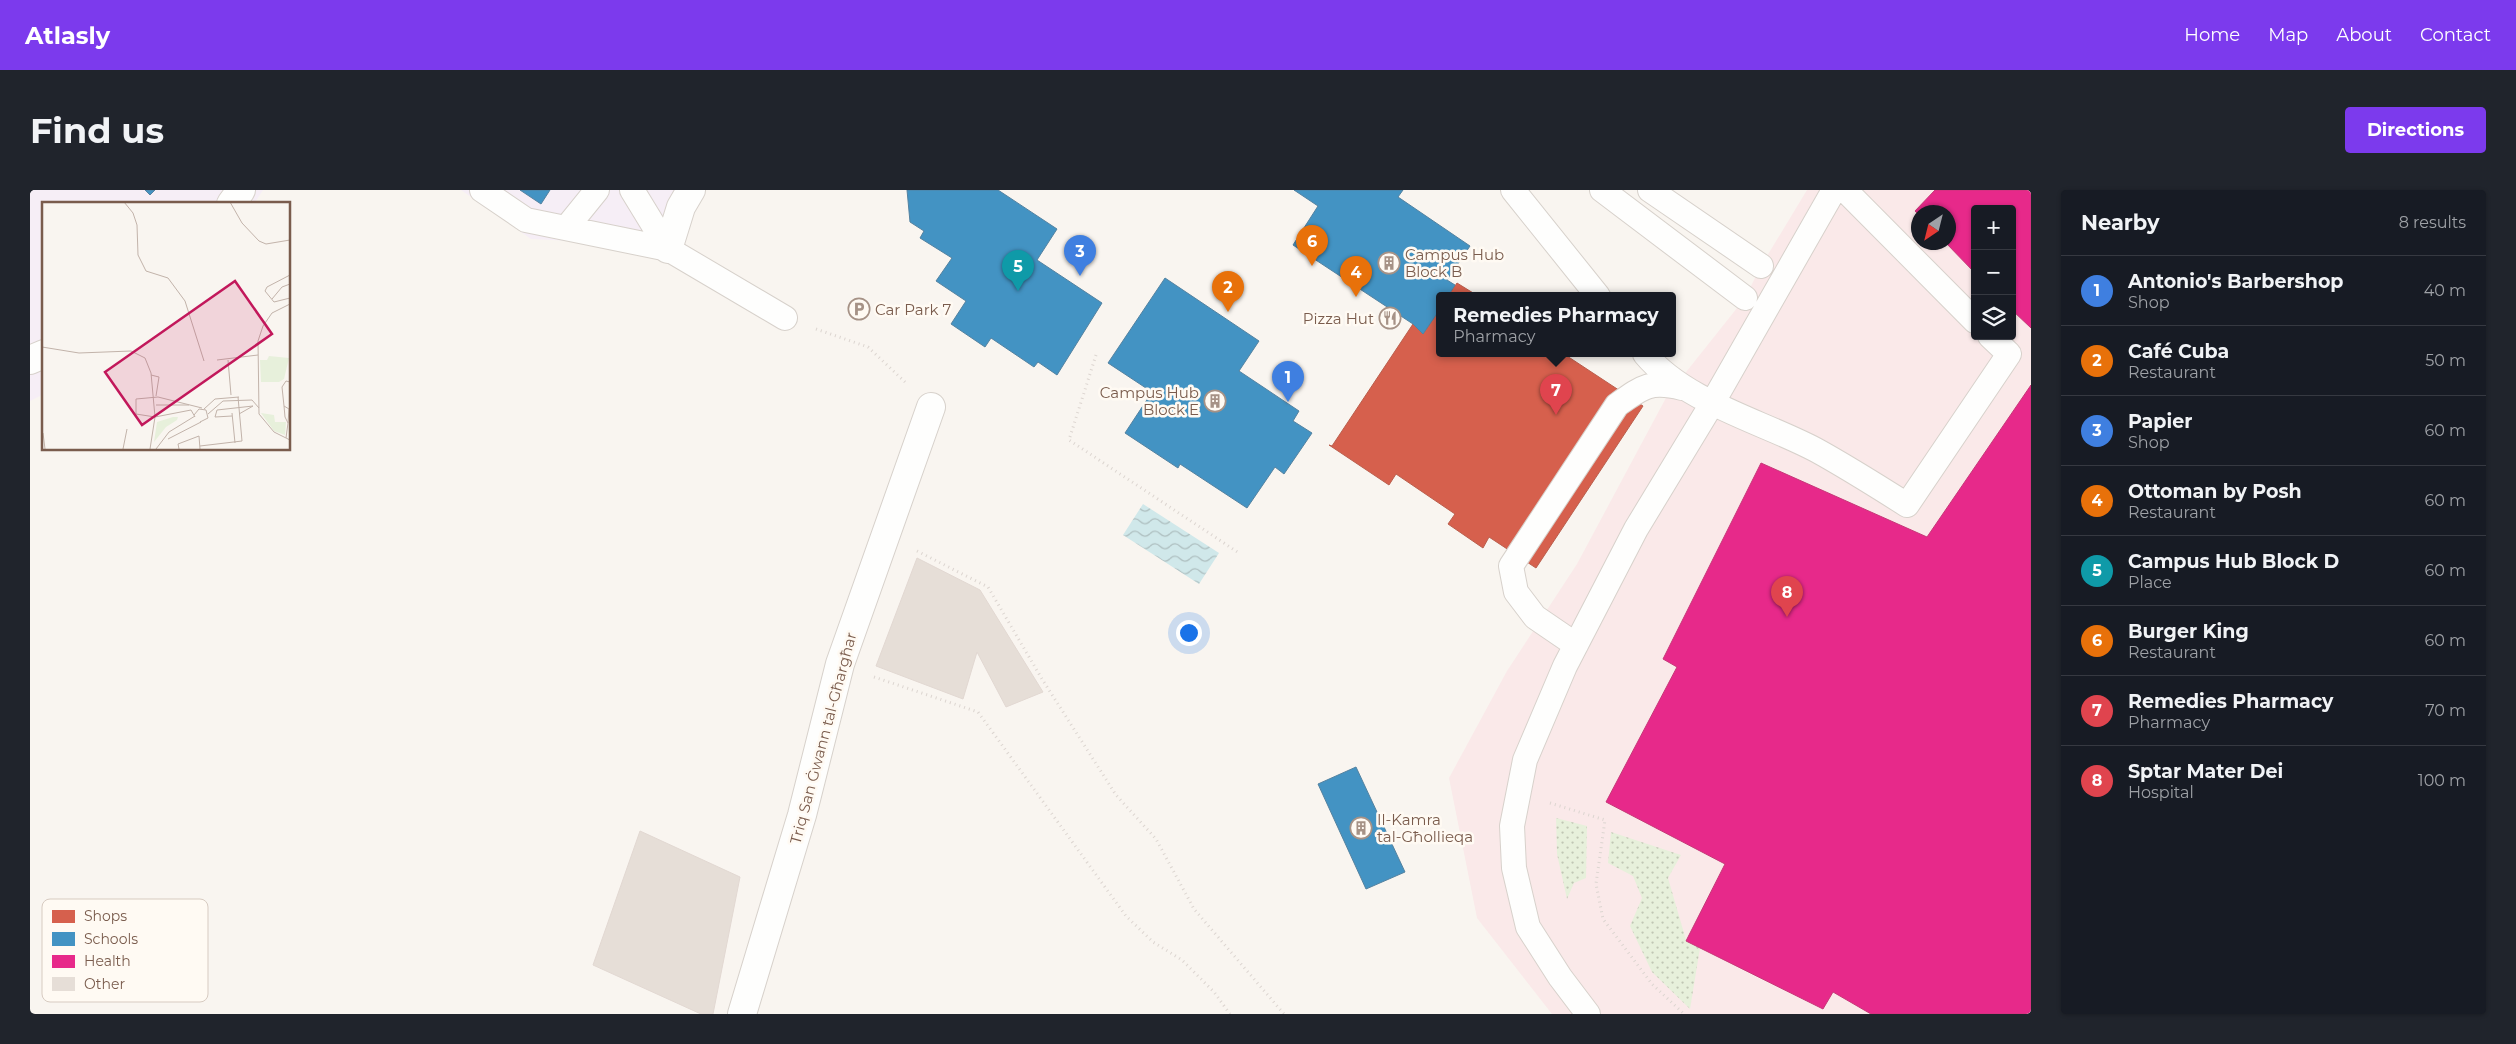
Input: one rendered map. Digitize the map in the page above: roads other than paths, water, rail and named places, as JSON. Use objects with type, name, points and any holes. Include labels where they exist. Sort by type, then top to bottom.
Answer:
[{"type":"street","points":[[232,202],[240,190]]},
{"type":"street","points":[[668,249],[680,207],[691,190]]},
{"type":"street","points":[[30,360],[42,355]]},
{"type":"street","name":"Triq San Ġwann tal-Għargħar","points":[[742,1014],[802,814],[840,664],[931,407]]},
{"type":"lane","points":[[482,190],[526,220],[668,249],[785,318]]},
{"type":"lane","points":[[567,227],[597,190]]},
{"type":"lane","points":[[632,190],[668,249]]},
{"type":"lane","points":[[1513,190],[1595,292]]},
{"type":"lane","points":[[1602,190],[1745,298]]},
{"type":"lane","points":[[1650,190],[1761,266]]},
{"type":"lane","points":[[1588,1014],[1560,977],[1528,927],[1514,868],[1512,826],[1525,760],[1564,666],[1636,529],[1713,402],[1834,190]]},
{"type":"lane","points":[[1845,190],[1971,317]]},
{"type":"lane","points":[[1648,357],[1659,370],[1691,390],[1815,450],[1907,504],[2009,354],[1994,340]]},
{"type":"lane","points":[[1576,644],[1535,617],[1516,592],[1511,566],[1617,406],[1640,389],[1662,383],[1691,390]]},
{"type":"water","points":[[1143,504],[1219,553],[1199,584],[1123,535]]},
{"type":"place","name":"Campus Hub Block B","points":[[1389,263]]},
{"type":"place","name":"Burger King","points":[[1312,266]]},
{"type":"place","name":"Papier","points":[[1080,276]]},
{"type":"place","name":"Campus Hub Block D","points":[[1018,291]]},
{"type":"place","name":"Ottoman by Posh","points":[[1356,297]]},
{"type":"place","name":"Car Park 7","points":[[859,309]]},
{"type":"place","name":"Café Cuba","points":[[1228,312]]},
{"type":"place","name":"Pizza Hut","points":[[1390,318]]},
{"type":"place","name":"Campus Hub Block E","points":[[1215,401]]},
{"type":"place","name":"Antonio's Barbershop","points":[[1288,402]]},
{"type":"place","name":"Remedies Pharmacy","points":[[1556,415]]},
{"type":"place","name":"Sptar Mater Dei","points":[[1787,617]]},
{"type":"place","name":"Il-Kamra tal-Għollieqa","points":[[1361,828]]}]
